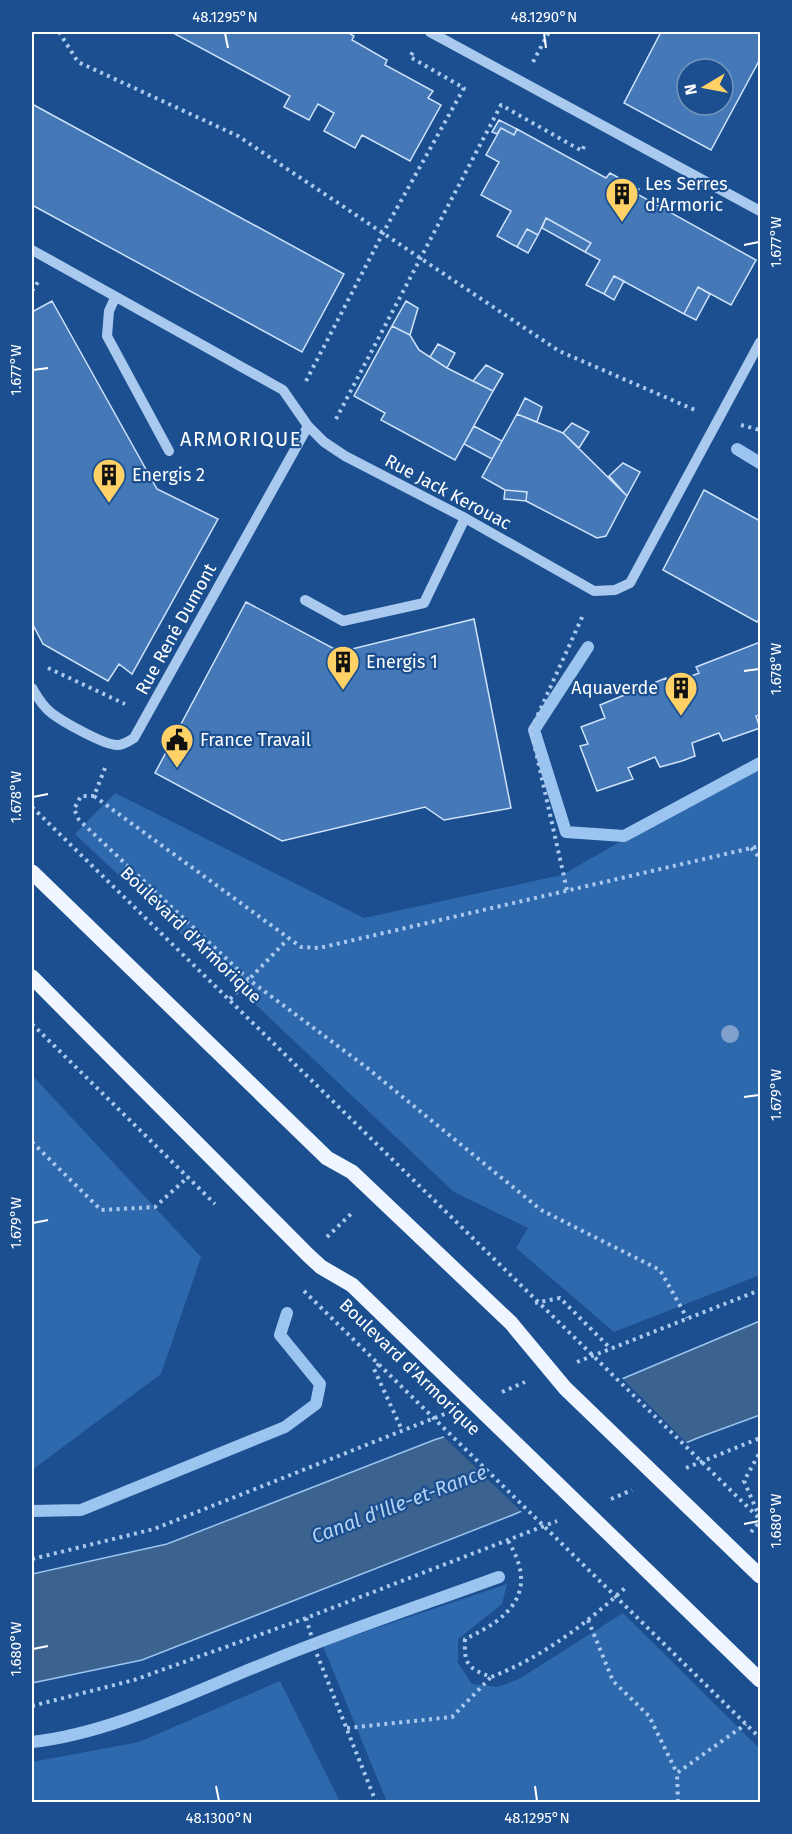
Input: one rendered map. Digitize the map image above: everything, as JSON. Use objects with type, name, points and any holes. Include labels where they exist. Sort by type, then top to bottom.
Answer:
[{"type":"main road","points":[[32,873],[327,1158],[352,1172],[374,1191],[516,1329],[565,1388],[760,1576]]},
{"type":"main road","name":"Boulevard d'Armorique","points":[[32,977],[308,1255],[321,1267],[352,1285],[760,1680]]},
{"type":"street","points":[[430,32],[760,211]]},
{"type":"street","name":"Rue Jack Kerouac","points":[[32,250],[283,390],[294,402],[308,426],[324,442],[345,456],[465,518],[594,591]]},
{"type":"street","points":[[115,298],[109,311],[107,336],[169,451]]},
{"type":"street","points":[[594,591],[615,590],[630,582],[760,342]]},
{"type":"street","name":"Rue René Dumont","points":[[115,746],[125,744],[134,738],[308,426]]},
{"type":"street","points":[[305,600],[343,621],[424,603],[465,518]]},
{"type":"street","points":[[32,688],[43,705],[58,718],[115,746]]},
{"type":"path","points":[[59,32],[78,62],[238,136],[559,351],[718,420]]},
{"type":"path","points":[[521,82],[549,32]]},
{"type":"path","points":[[420,40],[411,57],[464,88]]},
{"type":"path","points":[[294,402],[359,276],[416,179],[467,83]]},
{"type":"path","points":[[324,442],[502,104],[582,151],[597,123]]},
{"type":"path","points":[[567,890],[531,730],[594,591]]},
{"type":"path","points":[[42,668],[51,668],[147,716]]},
{"type":"path","points":[[94,796],[115,746]]},
{"type":"path","points":[[687,1318],[660,1270],[541,1210],[366,1066],[248,979],[79,820],[74,809],[81,796],[94,796],[288,939],[301,947],[319,948],[760,846]]},
{"type":"path","name":"Boulevard d'Armorique","points":[[32,807],[760,1519]]},
{"type":"path","points":[[750,848],[760,858]]},
{"type":"path","points":[[230,999],[288,939]]},
{"type":"path","points":[[32,1024],[221,1210]]},
{"type":"path","points":[[32,1142],[101,1210],[155,1207],[188,1177]]},
{"type":"path","points":[[308,1255],[399,1166]]},
{"type":"path","name":"Boulevard d'Armorique","points":[[308,1255],[288,1275],[760,1738]]},
{"type":"path","points":[[567,1366],[760,1290]]},
{"type":"path","points":[[560,1298],[611,1349]]},
{"type":"path","points":[[379,1364],[374,1369],[402,1430]]},
{"type":"path","points":[[501,1392],[534,1379]]},
{"type":"path","points":[[32,1559],[153,1528],[457,1409]]},
{"type":"path","points":[[760,1452],[744,1481],[760,1519]]},
{"type":"path","points":[[603,1502],[614,1498]]},
{"type":"path","points":[[32,1706],[134,1680],[306,1618],[561,1519]]},
{"type":"path","points":[[491,1677],[472,1670],[465,1657],[465,1639],[490,1627],[517,1602],[521,1585],[519,1558],[508,1541]]},
{"type":"path","points":[[347,1728],[452,1717],[491,1677],[509,1670],[559,1641],[616,1597],[645,1569]]},
{"type":"path","points":[[306,1618],[316,1652],[376,1803]]},
{"type":"path","points":[[588,1620],[613,1681],[649,1716],[677,1773],[678,1803]]},
{"type":"path","points":[[677,1773],[747,1725]]},
{"type":"shaded area","points":[[760,762],[760,1275],[614,1332],[516,1248],[528,1228],[454,1192],[75,834],[115,793],[364,918],[562,875]]},
{"type":"shaded area","points":[[32,1075],[201,1257],[161,1374],[32,1470]]},
{"type":"shaded area","points":[[507,1584],[502,1604],[458,1639],[458,1663],[472,1684],[498,1687],[519,1679],[623,1613],[760,1749],[760,1802],[387,1802],[323,1646]]},
{"type":"shaded area","points":[[280,1681],[340,1802],[32,1802],[32,1762],[139,1742]]},
{"type":"water","name":"Canal d'Ille-et-Rance","points":[[760,1321],[760,1415],[142,1660],[32,1683],[32,1574],[167,1544],[434,1440],[617,1381]]},
{"type":"pier","points":[[620,1376],[689,1445],[524,1514],[442,1435]]},
{"type":"building","points":[[176,32],[347,32],[354,36],[352,40],[387,60],[385,65],[433,91],[428,98],[441,105],[410,161],[362,135],[355,148],[324,131],[334,113],[318,104],[309,120],[284,107],[290,96],[175,34]]},
{"type":"building","points":[[661,32],[760,32],[760,59],[735,105],[735,57],[675,57],[675,117],[729,117],[711,150],[624,103]]},
{"type":"building","points":[[32,104],[344,274],[302,352],[32,205]]},
{"type":"building","points":[[499,120],[517,129],[514,135],[501,128],[497,134],[492,132]]},
{"type":"building","name":"Les Serres d'Armoric","points":[[501,128],[514,135],[517,129],[606,178],[610,173],[639,189],[637,194],[756,260],[731,305],[698,287],[684,314],[614,276],[604,294],[586,285],[600,260],[585,252],[591,243],[546,218],[538,235],[527,229],[517,247],[497,236],[511,211],[481,195],[499,162],[486,155]]},
{"type":"building","points":[[546,218],[591,243],[585,252],[542,228]]},
{"type":"building","points":[[527,229],[538,235],[528,253],[517,247]]},
{"type":"building","points":[[614,276],[624,281],[614,300],[604,294]]},
{"type":"building","points":[[698,287],[710,294],[696,320],[684,314]]},
{"type":"building","name":"Energis 2","points":[[52,301],[157,489],[218,519],[132,674],[119,664],[108,681],[43,644],[32,623],[32,312]]},
{"type":"building","points":[[406,301],[418,308],[410,335],[392,326]]},
{"type":"building","points":[[392,326],[410,335],[419,350],[447,368],[493,391],[455,460],[381,420],[385,413],[354,396]]},
{"type":"building","points":[[438,344],[455,353],[447,368],[430,357]]},
{"type":"building","points":[[486,365],[503,374],[493,391],[473,381]]},
{"type":"building","points":[[525,398],[542,407],[537,422],[517,414]]},
{"type":"building","points":[[517,414],[563,433],[627,496],[606,536],[597,538],[526,501],[527,492],[505,490],[482,477]]},
{"type":"building","points":[[572,423],[589,432],[579,448],[563,433]]},
{"type":"building","points":[[474,426],[502,441],[492,459],[464,444]]},
{"type":"building","points":[[623,463],[640,472],[627,496],[609,476]]},
{"type":"building","points":[[505,490],[527,492],[526,501],[504,499]]},
{"type":"building","points":[[704,490],[760,521],[760,618],[757,622],[663,570]]},
{"type":"building","name":"Energis 1","points":[[246,602],[340,652],[474,619],[511,808],[444,820],[425,807],[282,841],[155,773]]},
{"type":"building","name":"Aquaverde","points":[[760,642],[760,715],[756,716],[760,728],[723,741],[719,733],[692,743],[695,756],[682,761],[660,767],[655,757],[628,768],[633,779],[597,791],[580,746],[588,744],[581,727],[605,718],[600,705],[666,678],[669,685],[699,673],[696,667]]},
{"type":"waterway","points":[[737,449],[760,463]]},
{"type":"waterway","points":[[588,647],[534,730],[566,832],[624,836],[760,763]]},
{"type":"waterway","points":[[32,1511],[81,1510],[285,1427],[316,1404],[320,1384],[280,1335],[287,1313]]},
{"type":"waterway","points":[[32,1742],[62,1737],[122,1721],[325,1640],[499,1577]]},
{"type":"place","name":"Les Serres d'Armoric","points":[[622,223]]},
{"type":"place","name":"Energis 2","points":[[109,504]]},
{"type":"place","name":"Energis 1","points":[[343,691]]},
{"type":"place","name":"Aquaverde","points":[[681,717]]},
{"type":"place","name":"France Travail","points":[[177,769]]},
{"type":"district","name":"ARMORIQUE","points":[[241,439]]}]
